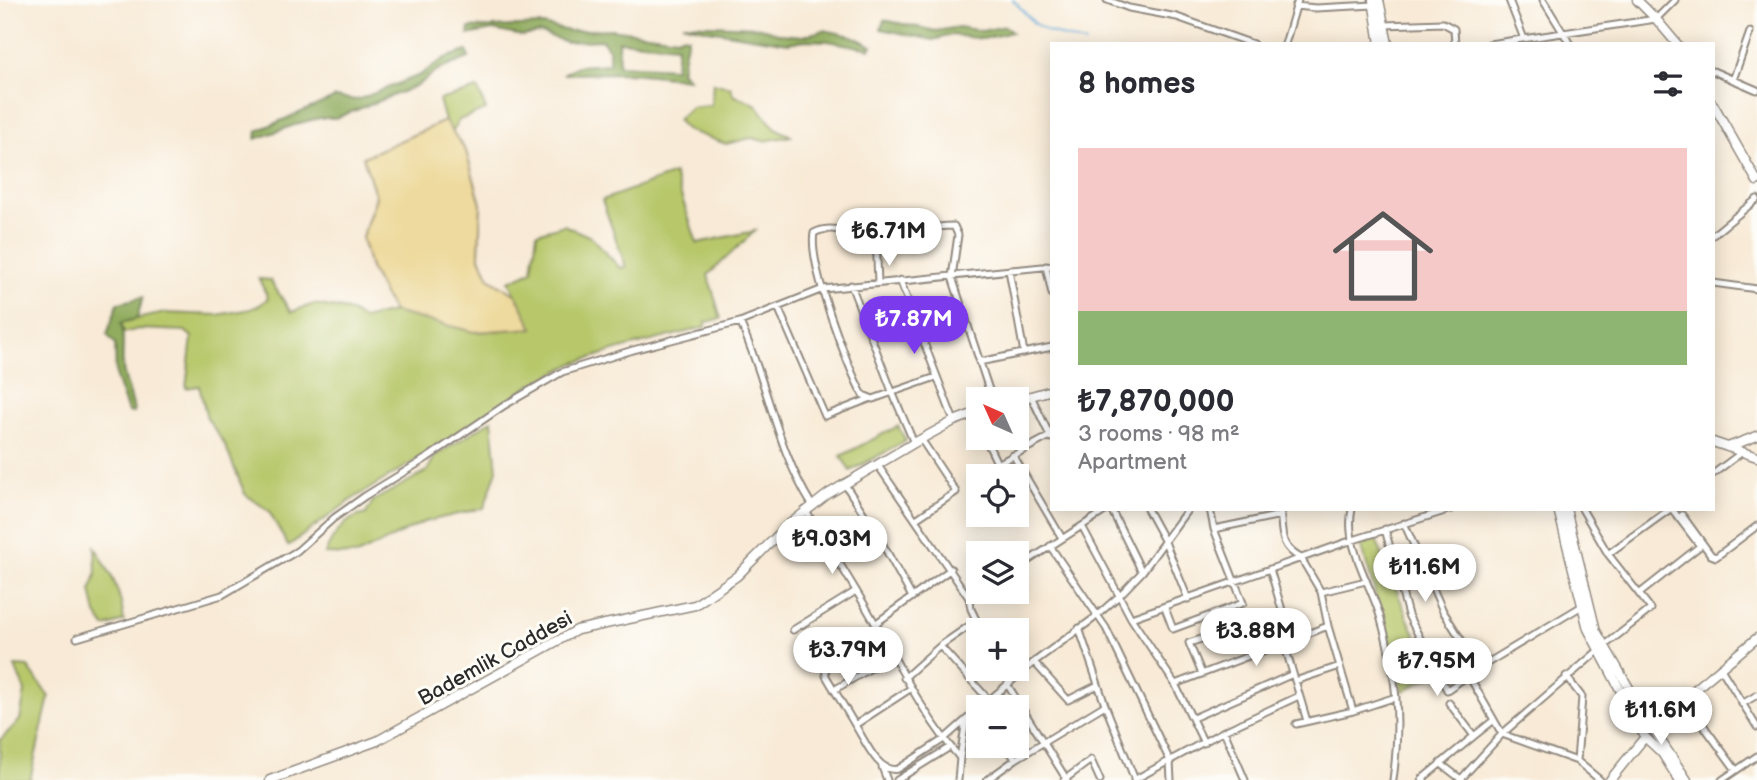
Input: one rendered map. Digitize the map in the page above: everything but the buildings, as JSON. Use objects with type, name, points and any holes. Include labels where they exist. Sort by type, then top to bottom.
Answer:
[{"type":"street","points":[[1107,0],[1129,8],[1177,17],[1247,42]]},
{"type":"street","points":[[1509,0],[1524,39]]},
{"type":"street","points":[[1543,0],[1569,42]]},
{"type":"street","points":[[1637,0],[1674,42]]},
{"type":"street","points":[[1503,42],[1656,19],[1675,0]]},
{"type":"street","points":[[1286,42],[1296,3],[1316,8],[1375,2]]},
{"type":"street","points":[[1375,2],[1388,42]]},
{"type":"street","points":[[1375,2],[1380,42]]},
{"type":"street","points":[[1384,24],[1443,23],[1454,29],[1455,42]]},
{"type":"street","points":[[1733,80],[1750,33]]},
{"type":"street","points":[[1715,72],[1757,90]]},
{"type":"street","points":[[1715,108],[1757,181]]},
{"type":"street","points":[[1715,233],[1757,199]]},
{"type":"street","points":[[869,399],[861,393],[823,289],[812,243],[814,233],[825,228],[876,237],[937,226],[954,226],[958,235],[952,276],[988,387]]},
{"type":"street","points":[[876,237],[878,282]]},
{"type":"street","points":[[77,638],[222,595],[297,551],[334,518],[365,496],[505,405],[562,372],[633,349],[740,322],[823,289],[1049,266]]},
{"type":"street","points":[[1009,271],[1024,353]]},
{"type":"street","points":[[901,280],[954,421]]},
{"type":"street","points":[[1715,283],[1757,289]]},
{"type":"street","points":[[851,285],[893,394],[918,441],[956,492],[916,519]]},
{"type":"street","points":[[778,307],[825,416],[936,377]]},
{"type":"street","points":[[740,322],[755,354],[808,507],[910,689],[960,758]]},
{"type":"street","points":[[979,362],[1050,346]]},
{"type":"street","points":[[1050,391],[1031,396],[1050,436]]},
{"type":"street","name":"Bademlik Caddesi","points":[[270,780],[377,741],[577,630],[695,605],[737,576],[808,507],[877,464],[966,417]]},
{"type":"street","points":[[1727,447],[1757,436]]},
{"type":"street","points":[[1000,464],[1050,438]]},
{"type":"street","points":[[1715,441],[1757,457]]},
{"type":"street","points":[[1715,472],[1741,453]]},
{"type":"street","points":[[1013,455],[1062,538]]},
{"type":"street","points":[[877,464],[966,593]]},
{"type":"street","points":[[844,483],[877,534],[912,597]]},
{"type":"street","points":[[1091,511],[1095,518]]},
{"type":"street","points":[[1029,560],[1106,511]]},
{"type":"street","points":[[1110,511],[1142,572]]},
{"type":"street","points":[[1148,511],[1165,542],[1188,599]]},
{"type":"street","points":[[1029,666],[1098,615],[1120,595],[1142,572],[1187,511]]},
{"type":"street","points":[[1165,608],[1173,629],[1243,603],[1214,529],[1210,511]]},
{"type":"street","points":[[1352,511],[1352,540],[1381,620],[1396,697],[1398,718],[1393,780]]},
{"type":"street","points":[[1131,618],[1352,540],[1444,511]]},
{"type":"street","points":[[1558,511],[1588,629],[1679,780]]},
{"type":"street","points":[[1566,511],[1601,648]]},
{"type":"street","points":[[1440,763],[1461,780],[1502,734],[1566,676],[1651,609],[1608,554],[1583,511]]},
{"type":"street","points":[[1608,554],[1666,511]]},
{"type":"street","points":[[1639,594],[1700,546],[1668,511]]},
{"type":"street","points":[[1214,529],[1281,512],[1284,545],[1289,552],[1301,558],[1321,592],[1353,711]]},
{"type":"street","points":[[1682,515],[1716,558],[1757,526]]},
{"type":"street","points":[[1404,523],[1440,604],[1479,668]]},
{"type":"street","points":[[1083,526],[1131,618],[1175,684],[1204,743]]},
{"type":"street","points":[[1385,529],[1408,615],[1447,690],[1582,606]]},
{"type":"street","points":[[1050,546],[1107,628],[1170,761],[1171,780]]},
{"type":"street","points":[[887,780],[882,767],[826,676],[825,667],[951,569]]},
{"type":"street","points":[[1270,569],[1291,641]]},
{"type":"street","points":[[1321,592],[1366,581]]},
{"type":"street","points":[[793,630],[856,591]]},
{"type":"street","points":[[1202,674],[1189,643],[1263,619],[1271,648]]},
{"type":"street","points":[[1175,684],[1328,626]]},
{"type":"street","points":[[904,678],[940,646],[966,628]]},
{"type":"street","points":[[1079,628],[1134,780],[1224,731],[1299,696]]},
{"type":"street","points":[[1610,780],[1648,731],[1757,638]]},
{"type":"street","points":[[1284,643],[1307,721]]},
{"type":"street","points":[[940,646],[984,695]]},
{"type":"street","points":[[834,690],[892,656]]},
{"type":"street","points":[[1034,662],[1068,701],[1098,685]]},
{"type":"street","points":[[1193,718],[1294,678],[1340,666]]},
{"type":"street","points":[[1720,667],[1757,727]]},
{"type":"street","points":[[1469,676],[1502,734],[1577,761],[1600,780]]},
{"type":"street","points":[[1566,676],[1582,697],[1577,761]]},
{"type":"street","points":[[995,695],[1010,681]]},
{"type":"street","points":[[1007,684],[1065,779],[1091,760],[1100,780]]},
{"type":"street","points":[[855,725],[910,689]]},
{"type":"street","points":[[1742,704],[1757,695]]},
{"type":"street","points":[[1687,696],[1706,729],[1736,771]]},
{"type":"street","points":[[1296,724],[1353,711],[1396,697]]},
{"type":"street","points":[[1449,704],[1474,736]]},
{"type":"street","points":[[989,779],[1044,741],[1105,705]]},
{"type":"street","points":[[882,767],[890,771],[898,769],[944,739],[966,720]]},
{"type":"street","points":[[958,780],[966,720]]},
{"type":"street","points":[[1424,780],[1422,779],[1440,763],[1494,720]]},
{"type":"street","points":[[1224,731],[1245,780]]},
{"type":"street","points":[[1648,731],[1687,780]]},
{"type":"street","points":[[897,780],[950,747]]},
{"type":"street","points":[[1722,780],[1757,756]]},
{"type":"green space","points":[[884,20],[936,31],[959,27],[982,31],[1005,26],[1012,32],[983,39],[952,35],[933,40],[881,29]]},
{"type":"green space","points":[[682,24],[758,27],[781,34],[803,36],[824,30],[852,36],[872,46],[870,49],[828,41],[805,40],[788,43]]},
{"type":"green space","points":[[543,25],[569,31],[611,29],[677,38],[688,37],[681,71],[689,79],[631,73],[563,74],[577,66],[609,64],[609,49],[602,40],[566,42],[541,33],[522,36],[493,30],[468,35],[469,28]],"holes":[[[618,41],[677,46],[675,68],[619,65]]]},
{"type":"green space","points":[[467,51],[469,58],[438,70],[417,86],[336,118],[303,122],[256,139],[257,131],[336,97],[357,100],[420,75],[445,58]]},
{"type":"green space","points":[[713,83],[730,87],[734,96],[756,105],[775,127],[791,136],[764,141],[751,138],[726,144],[687,130],[677,120],[691,107],[711,105]]},
{"type":"green space","points":[[478,89],[486,110],[459,120],[452,132],[445,121],[439,100]]},
{"type":"green space","points":[[674,174],[697,243],[755,231],[708,275],[721,319],[706,322],[706,327],[572,364],[527,387],[438,447],[351,500],[288,546],[269,511],[245,494],[225,445],[207,418],[199,386],[186,388],[192,337],[185,331],[138,329],[124,333],[121,322],[165,313],[217,315],[251,309],[268,298],[259,279],[270,280],[291,312],[314,304],[347,310],[363,319],[393,312],[475,332],[532,328],[509,281],[532,271],[537,233],[564,225],[591,237],[620,268],[626,267],[602,200]]},
{"type":"green space","points":[[143,297],[137,319],[121,323],[123,368],[134,413],[128,412],[116,378],[115,344],[107,334],[118,303]]},
{"type":"green space","points":[[492,420],[497,470],[484,508],[424,522],[357,555],[325,554],[340,528],[352,519],[366,514],[373,501],[427,471],[435,456]]},
{"type":"green space","points":[[898,426],[906,441],[850,471],[841,456]]},
{"type":"green space","points":[[1376,539],[1434,675],[1403,691],[1361,544]]},
{"type":"green space","points":[[95,547],[114,582],[124,621],[105,627],[96,614],[91,590],[96,574]]},
{"type":"green space","points":[[15,666],[28,667],[49,697],[30,780],[0,780],[0,740],[20,720],[25,691]]},
{"type":"sand","points":[[445,121],[466,151],[481,204],[479,255],[489,278],[516,295],[533,328],[475,332],[393,312],[370,268],[362,237],[376,197],[363,157]]},
{"type":"waterway","points":[[1013,0],[1035,24],[1080,42]]}]
